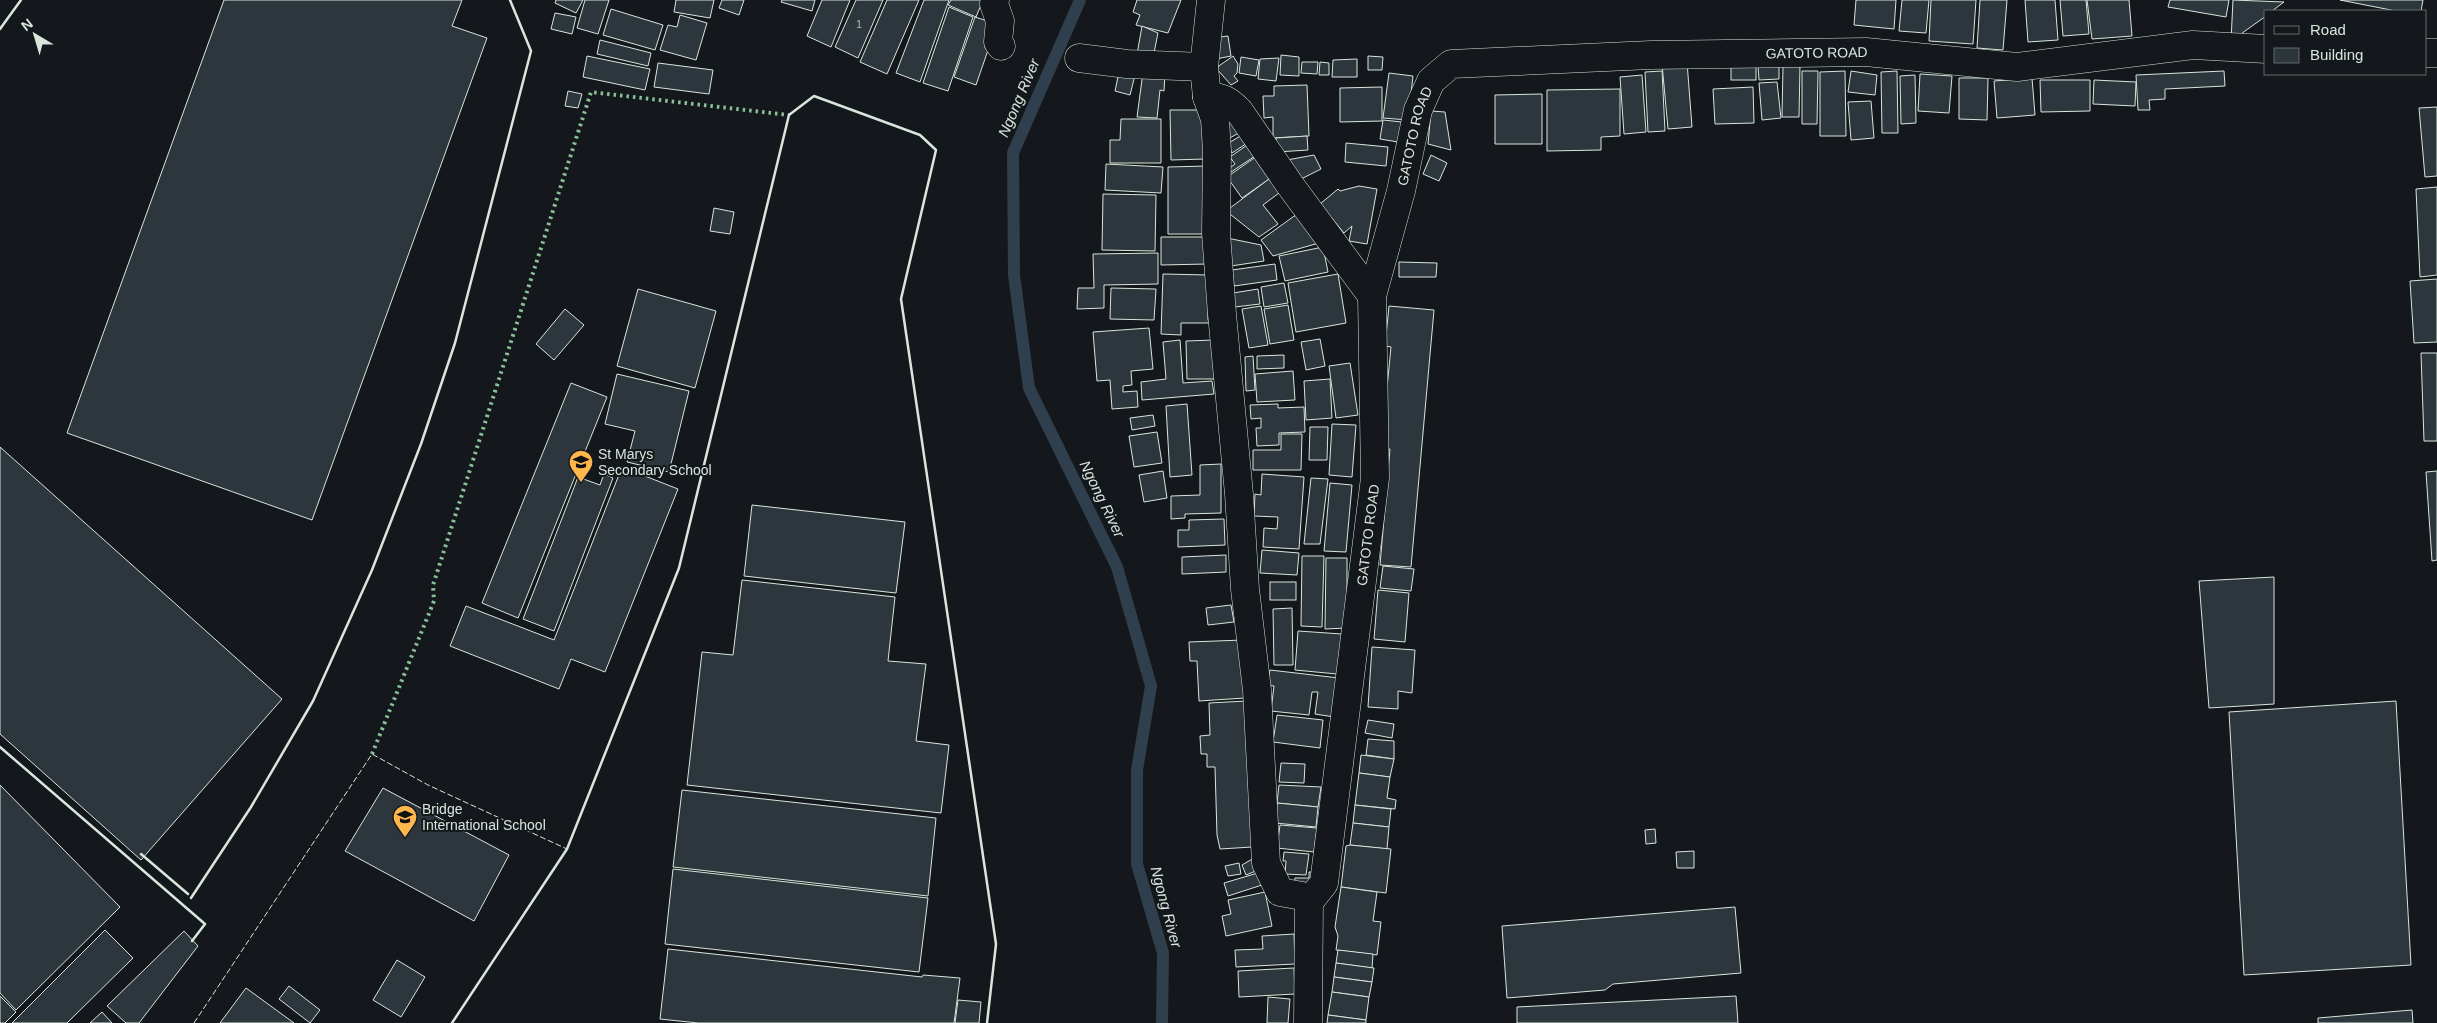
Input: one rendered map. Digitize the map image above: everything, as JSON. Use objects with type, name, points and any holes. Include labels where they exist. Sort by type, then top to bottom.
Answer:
[{"type":"street","points":[[995,0],[994,4],[1000,21],[998,42],[1001,46]]},
{"type":"street","points":[[1211,0],[1204,67],[1207,97],[1215,119],[1217,151],[1216,233],[1239,494],[1245,589],[1257,690],[1266,863],[1280,892],[1302,896],[1309,902],[1308,1023]]},
{"type":"street","name":"GATOTO ROAD","points":[[1309,902],[1324,883],[1376,478],[1372,296],[1401,191],[1418,110],[1431,81],[1451,64],[1651,55],[1866,52],[2017,67],[2193,45],[2264,49]]},
{"type":"street","points":[[1080,58],[1127,64],[1204,67]]},
{"type":"street","points":[[1207,97],[1218,96],[1229,100],[1239,110],[1290,185],[1372,296]]},
{"type":"building","points":[[224,0],[462,0],[452,26],[487,38],[312,520],[67,433]]},
{"type":"building","points":[[556,0],[583,0],[576,13],[555,3]]},
{"type":"building","points":[[585,0],[609,0],[598,34],[577,28]]},
{"type":"building","points":[[676,0],[714,0],[710,18],[674,12]]},
{"type":"building","points":[[722,0],[744,0],[739,15],[719,8]]},
{"type":"building","points":[[782,0],[815,0],[812,11],[781,2]]},
{"type":"building","points":[[822,0],[850,0],[831,47],[807,36]]},
{"type":"building","points":[[856,0],[883,0],[858,58],[835,47]]},
{"type":"building","points":[[887,0],[919,0],[887,74],[860,62]]},
{"type":"building","points":[[924,0],[949,0],[920,82],[896,73]]},
{"type":"building","points":[[951,0],[983,0],[976,17],[948,5]]},
{"type":"building","points":[[1137,0],[1181,0],[1168,33],[1136,25],[1140,15],[1133,12]]},
{"type":"building","points":[[1856,0],[1896,0],[1894,29],[1854,25]]},
{"type":"building","points":[[1902,0],[1929,0],[1926,33],[1899,31]]},
{"type":"building","points":[[1931,0],[1976,0],[1973,44],[1929,41]]},
{"type":"building","points":[[1980,0],[2007,0],[2003,50],[1977,48]]},
{"type":"building","points":[[2025,0],[2055,0],[2058,40],[2028,42]]},
{"type":"building","points":[[2060,0],[2086,0],[2089,34],[2063,36]]},
{"type":"building","points":[[2087,0],[2129,0],[2132,36],[2092,39]]},
{"type":"building","points":[[2170,0],[2229,0],[2226,17],[2168,7]]},
{"type":"building","points":[[2233,0],[2284,2],[2273,10],[2264,10],[2264,17],[2231,41]]},
{"type":"building","points":[[2340,0],[2423,0],[2421,10],[2391,10]]},
{"type":"building","points":[[949,7],[973,17],[948,91],[923,83]]},
{"type":"building","points":[[611,9],[663,25],[655,50],[603,35]]},
{"type":"building","points":[[555,13],[576,17],[572,34],[551,29]]},
{"type":"building","points":[[680,15],[707,23],[696,60],[660,50],[668,25],[677,27]]},
{"type":"building","points":[[975,17],[997,24],[976,85],[954,77]]},
{"type":"building","points":[[1142,26],[1158,33],[1152,63],[1136,60]]},
{"type":"building","points":[[1228,36],[1231,56],[1216,59],[1212,38]]},
{"type":"building","points":[[600,40],[651,53],[648,66],[597,54]]},
{"type":"building","points":[[1281,55],[1299,57],[1299,76],[1280,75]]},
{"type":"building","points":[[587,56],[650,69],[645,90],[583,77]]},
{"type":"building","points":[[1233,56],[1238,64],[1237,73],[1234,76],[1238,81],[1231,85],[1216,68]]},
{"type":"building","points":[[1368,56],[1383,57],[1382,70],[1368,70]]},
{"type":"building","points":[[1241,57],[1259,60],[1256,76],[1239,73]]},
{"type":"building","points":[[1279,58],[1276,81],[1258,79],[1260,59]]},
{"type":"building","points":[[1357,59],[1357,77],[1332,77],[1333,60]]},
{"type":"building","points":[[1731,60],[1756,60],[1756,80],[1731,80]]},
{"type":"building","points":[[1302,62],[1318,62],[1317,74],[1301,73]]},
{"type":"building","points":[[1320,62],[1329,63],[1329,75],[1319,75]]},
{"type":"building","points":[[1687,62],[1692,127],[1668,129],[1662,64]]},
{"type":"building","points":[[658,63],[713,70],[709,94],[654,87]]},
{"type":"building","points":[[1779,64],[1779,79],[1759,80],[1758,66]]},
{"type":"building","points":[[1800,65],[1799,117],[1782,117],[1783,66]]},
{"type":"building","points":[[1662,71],[1665,131],[1648,132],[1645,72]]},
{"type":"building","points":[[1802,71],[1818,71],[1817,124],[1802,124]]},
{"type":"building","points":[[1845,71],[1846,136],[1820,136],[1820,72]]},
{"type":"building","points":[[1851,71],[1877,75],[1875,95],[1848,92]]},
{"type":"building","points":[[1897,71],[1898,133],[1882,133],[1881,72]]},
{"type":"building","points":[[2224,71],[2225,86],[2165,89],[2165,99],[2149,100],[2150,110],[2138,110],[2136,75]]},
{"type":"building","points":[[1119,72],[1135,75],[1130,95],[1115,91]]},
{"type":"building","points":[[1143,72],[1165,74],[1164,91],[1160,90],[1157,118],[1137,117]]},
{"type":"building","points":[[1389,73],[1413,76],[1408,120],[1383,118]]},
{"type":"building","points":[[1920,74],[1952,76],[1949,113],[1918,111]]},
{"type":"building","points":[[1642,75],[1646,132],[1624,134],[1620,77]]},
{"type":"building","points":[[1915,75],[1916,123],[1901,124],[1900,76]]},
{"type":"building","points":[[1959,78],[1988,78],[1987,120],[1959,119]]},
{"type":"building","points":[[2032,78],[2035,115],[1997,118],[1994,81]]},
{"type":"building","points":[[2040,80],[2090,80],[2090,111],[2041,112]]},
{"type":"building","points":[[2094,80],[2136,82],[2135,106],[2093,104]]},
{"type":"building","points":[[1777,82],[1781,118],[1762,120],[1759,83]]},
{"type":"building","points":[[1307,85],[1309,136],[1273,138],[1273,117],[1264,118],[1263,96],[1274,96],[1274,86]]},
{"type":"building","points":[[1382,87],[1382,121],[1340,122],[1340,88]]},
{"type":"building","points":[[1753,87],[1754,123],[1715,124],[1713,89]]},
{"type":"building","points":[[1620,89],[1620,136],[1601,137],[1601,150],[1547,151],[1547,90]]},
{"type":"building","points":[[568,91],[582,94],[578,108],[565,106]]},
{"type":"building","points":[[1542,94],[1542,144],[1495,144],[1495,95]]},
{"type":"building","points":[[1871,101],[1874,138],[1851,140],[1848,102]]},
{"type":"building","points":[[2437,107],[2437,176],[2425,177],[2419,108]]},
{"type":"building","points":[[1170,110],[1203,110],[1205,159],[1171,160]]},
{"type":"building","points":[[1431,111],[1445,112],[1451,150],[1428,144]]},
{"type":"building","points":[[1236,118],[1244,130],[1228,139],[1221,127]]},
{"type":"building","points":[[1121,119],[1161,119],[1161,163],[1110,163],[1110,140],[1120,140]]},
{"type":"building","points":[[1383,120],[1402,122],[1398,142],[1380,139]]},
{"type":"building","points":[[1247,132],[1252,140],[1232,153],[1227,144]]},
{"type":"building","points":[[1307,136],[1308,150],[1277,152],[1276,138]]},
{"type":"building","points":[[1250,143],[1258,154],[1228,174],[1226,171],[1235,164],[1230,157]]},
{"type":"building","points":[[1346,143],[1388,147],[1386,166],[1345,162]]},
{"type":"building","points":[[1314,155],[1321,169],[1297,181],[1287,160]]},
{"type":"building","points":[[1431,155],[1447,163],[1439,181],[1423,174]]},
{"type":"building","points":[[1257,156],[1272,177],[1242,198],[1227,177]]},
{"type":"building","points":[[1106,164],[1163,167],[1161,193],[1105,190]]},
{"type":"building","points":[[1207,166],[1207,234],[1168,234],[1168,167]]},
{"type":"building","points":[[1273,176],[1283,190],[1263,205],[1278,224],[1259,237],[1226,211]]},
{"type":"building","points":[[1359,186],[1377,189],[1367,244],[1349,241],[1352,226],[1344,233],[1320,204],[1338,189],[1340,191]]},
{"type":"building","points":[[2437,187],[2437,275],[2420,277],[2416,189]]},
{"type":"building","points":[[1103,194],[1156,195],[1155,251],[1102,250]]},
{"type":"building","points":[[714,208],[734,212],[730,234],[710,231]]},
{"type":"building","points":[[1297,214],[1319,243],[1273,256],[1261,240]]},
{"type":"building","points":[[1161,237],[1207,237],[1207,264],[1161,265]]},
{"type":"building","points":[[1227,238],[1261,245],[1264,261],[1231,266]]},
{"type":"building","points":[[1323,247],[1328,272],[1285,281],[1279,256]]},
{"type":"building","points":[[1158,253],[1158,284],[1104,285],[1104,308],[1077,309],[1078,288],[1094,288],[1093,254]]},
{"type":"building","points":[[1399,262],[1437,263],[1436,277],[1399,277]]},
{"type":"building","points":[[1275,264],[1277,280],[1234,286],[1232,270]]},
{"type":"building","points":[[1163,274],[1209,275],[1208,320],[1210,323],[1181,323],[1181,335],[1161,334]]},
{"type":"building","points":[[1338,274],[1346,323],[1296,332],[1288,283]]},
{"type":"building","points":[[2437,279],[2437,342],[2414,343],[2410,281]]},
{"type":"building","points":[[1284,283],[1288,303],[1264,307],[1261,287]]},
{"type":"building","points":[[1111,288],[1156,289],[1154,320],[1110,319]]},
{"type":"building","points":[[638,289],[716,311],[695,388],[617,366]]},
{"type":"building","points":[[1258,289],[1260,304],[1235,307],[1233,293]]},
{"type":"building","points":[[1288,305],[1294,340],[1270,344],[1264,309]]},
{"type":"building","points":[[1261,306],[1268,345],[1249,348],[1242,309]]},
{"type":"building","points":[[1389,306],[1434,310],[1411,567],[1380,565],[1390,449],[1381,449],[1391,347],[1385,346]]},
{"type":"building","points":[[565,309],[584,325],[554,360],[536,344]]},
{"type":"building","points":[[1149,328],[1153,369],[1131,371],[1132,385],[1123,386],[1123,392],[1137,391],[1138,407],[1112,409],[1110,380],[1097,381],[1093,332]]},
{"type":"building","points":[[1320,339],[1325,366],[1306,370],[1301,342]]},
{"type":"building","points":[[1180,340],[1183,383],[1212,381],[1214,394],[1142,400],[1141,382],[1166,379],[1163,342]]},
{"type":"building","points":[[1214,340],[1215,379],[1187,379],[1186,341]]},
{"type":"building","points":[[2421,353],[2437,353],[2437,441],[2424,441]]},
{"type":"building","points":[[1284,355],[1284,368],[1257,369],[1257,356]]},
{"type":"building","points":[[1253,356],[1255,390],[1246,391],[1245,357]]},
{"type":"building","points":[[1350,363],[1358,415],[1336,418],[1329,366]]},
{"type":"building","points":[[1293,371],[1295,400],[1257,402],[1255,374]]},
{"type":"building","points":[[617,374],[689,391],[669,472],[627,462],[635,431],[605,424]]},
{"type":"building","points":[[1330,379],[1332,418],[1306,420],[1304,381]]},
{"type":"building","points":[[571,383],[607,397],[518,618],[482,603]]},
{"type":"building","points":[[1187,404],[1192,475],[1170,477],[1166,406]]},
{"type":"building","points":[[1278,404],[1278,408],[1304,407],[1305,432],[1279,433],[1279,445],[1257,446],[1256,428],[1261,428],[1261,418],[1251,419],[1250,405]]},
{"type":"building","points":[[1153,415],[1155,426],[1132,430],[1130,418]]},
{"type":"building","points":[[1332,424],[1356,425],[1352,477],[1329,475]]},
{"type":"building","points":[[1310,427],[1328,427],[1327,460],[1309,460]]},
{"type":"building","points":[[1157,432],[1162,463],[1134,467],[1129,436]]},
{"type":"building","points":[[1281,434],[1302,434],[1301,470],[1253,470],[1253,450],[1281,450]]},
{"type":"building","points":[[0,447],[282,699],[141,860],[0,734]]},
{"type":"building","points":[[1221,464],[1221,513],[1185,514],[1185,518],[1171,519],[1171,496],[1200,495],[1200,465]]},
{"type":"building","points":[[622,467],[678,489],[605,672],[571,659],[559,689],[450,646],[466,606],[554,640]]},
{"type":"building","points":[[1163,471],[1167,498],[1144,502],[1139,475]]},
{"type":"building","points":[[2437,471],[2437,560],[2432,561],[2426,472]]},
{"type":"building","points":[[604,474],[613,478],[554,631],[523,619],[578,477],[600,485]]},
{"type":"building","points":[[1262,474],[1304,477],[1299,549],[1263,547],[1264,528],[1277,529],[1278,517],[1254,516],[1255,494],[1261,495]]},
{"type":"building","points":[[1311,478],[1328,479],[1320,544],[1304,544]]},
{"type":"building","points":[[1330,483],[1352,485],[1346,552],[1324,551]]},
{"type":"building","points":[[752,505],[905,522],[896,593],[744,576]]},
{"type":"building","points":[[1224,519],[1225,545],[1178,547],[1178,530],[1189,530],[1189,520]]},
{"type":"building","points":[[1262,550],[1299,553],[1297,575],[1260,573]]},
{"type":"building","points":[[1226,555],[1226,572],[1182,574],[1182,557]]},
{"type":"building","points":[[1302,556],[1324,556],[1322,627],[1301,626]]},
{"type":"building","points":[[1326,558],[1347,558],[1347,628],[1325,629]]},
{"type":"building","points":[[1383,566],[1414,569],[1411,591],[1380,588]]},
{"type":"building","points":[[2274,577],[2274,704],[2209,708],[2199,581]]},
{"type":"building","points":[[742,580],[895,597],[888,661],[926,664],[916,741],[949,745],[941,813],[687,785],[702,652],[733,655]]},
{"type":"building","points":[[1270,582],[1296,582],[1296,600],[1270,600]]},
{"type":"building","points":[[1378,590],[1409,593],[1405,642],[1374,639]]},
{"type":"building","points":[[1231,605],[1234,622],[1208,625],[1206,608]]},
{"type":"building","points":[[1292,608],[1293,665],[1274,665],[1273,609]]},
{"type":"building","points":[[1298,631],[1342,634],[1337,674],[1295,670]]},
{"type":"building","points":[[1243,640],[1245,698],[1199,701],[1197,661],[1190,661],[1189,642]]},
{"type":"building","points":[[1372,647],[1415,650],[1412,693],[1398,691],[1398,709],[1368,707]]},
{"type":"building","points":[[1270,670],[1339,678],[1334,717],[1315,714],[1318,692],[1312,692],[1309,715],[1271,711],[1274,686],[1267,685]]},
{"type":"building","points":[[1247,701],[1252,847],[1220,849],[1217,835],[1215,767],[1207,767],[1207,754],[1201,754],[1200,736],[1210,735],[1209,703]]},
{"type":"building","points":[[2396,701],[2411,965],[2244,975],[2229,712]]},
{"type":"building","points":[[1277,715],[1323,720],[1320,748],[1273,742]]},
{"type":"building","points":[[1368,720],[1394,724],[1392,738],[1365,733]]},
{"type":"building","points":[[1368,739],[1394,741],[1394,759],[1366,755]]},
{"type":"building","points":[[1361,755],[1394,759],[1390,777],[1359,773]]},
{"type":"building","points":[[1281,763],[1305,764],[1304,783],[1279,782]]},
{"type":"building","points":[[1359,773],[1390,777],[1387,798],[1396,800],[1395,809],[1355,805]]},
{"type":"building","points":[[0,785],[120,907],[16,1010],[0,993]]},
{"type":"building","points":[[1279,785],[1321,787],[1318,807],[1277,803]]},
{"type":"building","points":[[383,788],[509,855],[474,921],[345,851]]},
{"type":"building","points":[[682,790],[936,818],[928,896],[673,867]]},
{"type":"building","points":[[1277,803],[1318,807],[1316,827],[1275,823]]},
{"type":"building","points":[[1355,805],[1391,809],[1389,827],[1353,823]]},
{"type":"building","points":[[1353,823],[1389,827],[1387,849],[1350,845]]},
{"type":"building","points":[[1280,825],[1317,828],[1314,852],[1277,848]]},
{"type":"building","points":[[1655,829],[1656,843],[1646,844],[1645,830]]},
{"type":"building","points":[[1346,846],[1391,849],[1386,893],[1341,887]]},
{"type":"building","points":[[1694,851],[1694,868],[1677,868],[1676,852]]},
{"type":"building","points":[[1284,852],[1309,854],[1306,875],[1285,874],[1286,861],[1283,861]]},
{"type":"building","points":[[1254,858],[1258,870],[1246,875],[1242,865]]},
{"type":"building","points":[[1239,863],[1241,874],[1228,876],[1225,866]]},
{"type":"building","points":[[673,869],[928,898],[919,972],[665,944]]},
{"type":"building","points":[[1261,872],[1265,884],[1228,896],[1224,883]]},
{"type":"building","points":[[1309,872],[1312,872],[1312,889],[1294,888],[1295,878],[1309,878]]},
{"type":"building","points":[[1341,887],[1377,892],[1373,921],[1381,922],[1377,955],[1336,950],[1338,936],[1335,927]]},
{"type":"building","points":[[1265,892],[1272,926],[1226,936],[1222,916],[1231,914],[1228,900]]},
{"type":"building","points":[[1735,907],[1741,973],[1613,984],[1605,990],[1507,998],[1502,926]]},
{"type":"building","points":[[105,930],[133,958],[67,1023],[12,1023]]},
{"type":"building","points":[[184,931],[198,946],[139,1023],[126,1023],[107,1006]]},
{"type":"building","points":[[1294,934],[1295,964],[1236,967],[1235,950],[1263,949],[1262,936]]},
{"type":"building","points":[[668,949],[922,977],[923,975],[960,978],[954,1023],[698,1023],[660,1019]]},
{"type":"building","points":[[1338,950],[1373,954],[1372,968],[1336,963]]},
{"type":"building","points":[[397,960],[425,977],[401,1017],[373,1000]]},
{"type":"building","points":[[1336,963],[1374,968],[1372,982],[1334,977]]},
{"type":"building","points":[[1294,968],[1295,994],[1239,997],[1238,971]]},
{"type":"building","points":[[1334,977],[1372,982],[1369,997],[1332,992]]},
{"type":"building","points":[[289,986],[320,1010],[310,1023],[279,999]]},
{"type":"building","points":[[246,988],[294,1023],[220,1023]]},
{"type":"building","points":[[1332,992],[1369,997],[1366,1020],[1328,1015]]},
{"type":"building","points":[[0,996],[16,1012],[5,1023],[0,1023]]},
{"type":"building","points":[[1736,996],[1738,1023],[1517,1023],[1517,1007]]},
{"type":"building","points":[[1268,997],[1290,999],[1288,1023],[1267,1023]]},
{"type":"building","points":[[958,1000],[981,1002],[979,1023],[955,1023]]},
{"type":"building","points":[[2412,1010],[2413,1023],[2318,1023],[2318,1018]]},
{"type":"building","points":[[102,1012],[112,1023],[90,1023]]},
{"type":"building","points":[[1328,1015],[1366,1020],[1366,1023],[1327,1023]]},
{"type":"waterway","name":"Ngong River","points":[[1080,0],[1013,153],[1014,275],[1029,388],[1117,567],[1151,686],[1137,770],[1137,864],[1163,953],[1162,1023]]},
{"type":"hedge","points":[[372,754],[434,601],[433,585],[591,92],[789,115]]},
{"type":"fence","points":[[194,1023],[372,754],[428,785],[567,849]]},
{"type":"wall","points":[[0,29],[21,0]]},
{"type":"wall","points":[[191,898],[251,807],[313,701],[372,570],[421,444],[455,343],[531,51],[510,0]]},
{"type":"wall","points":[[452,1023],[567,849],[679,568],[789,115],[814,96],[920,135],[936,150],[901,299],[996,944],[987,1023]]},
{"type":"wall","points":[[0,747],[205,924],[192,941]]},
{"type":"wall","points":[[141,854],[188,894]]},
{"type":"place","name":"St Marys Secondary School","points":[[581,483]]},
{"type":"place","name":"Bridge International School","points":[[405,838]]}]
